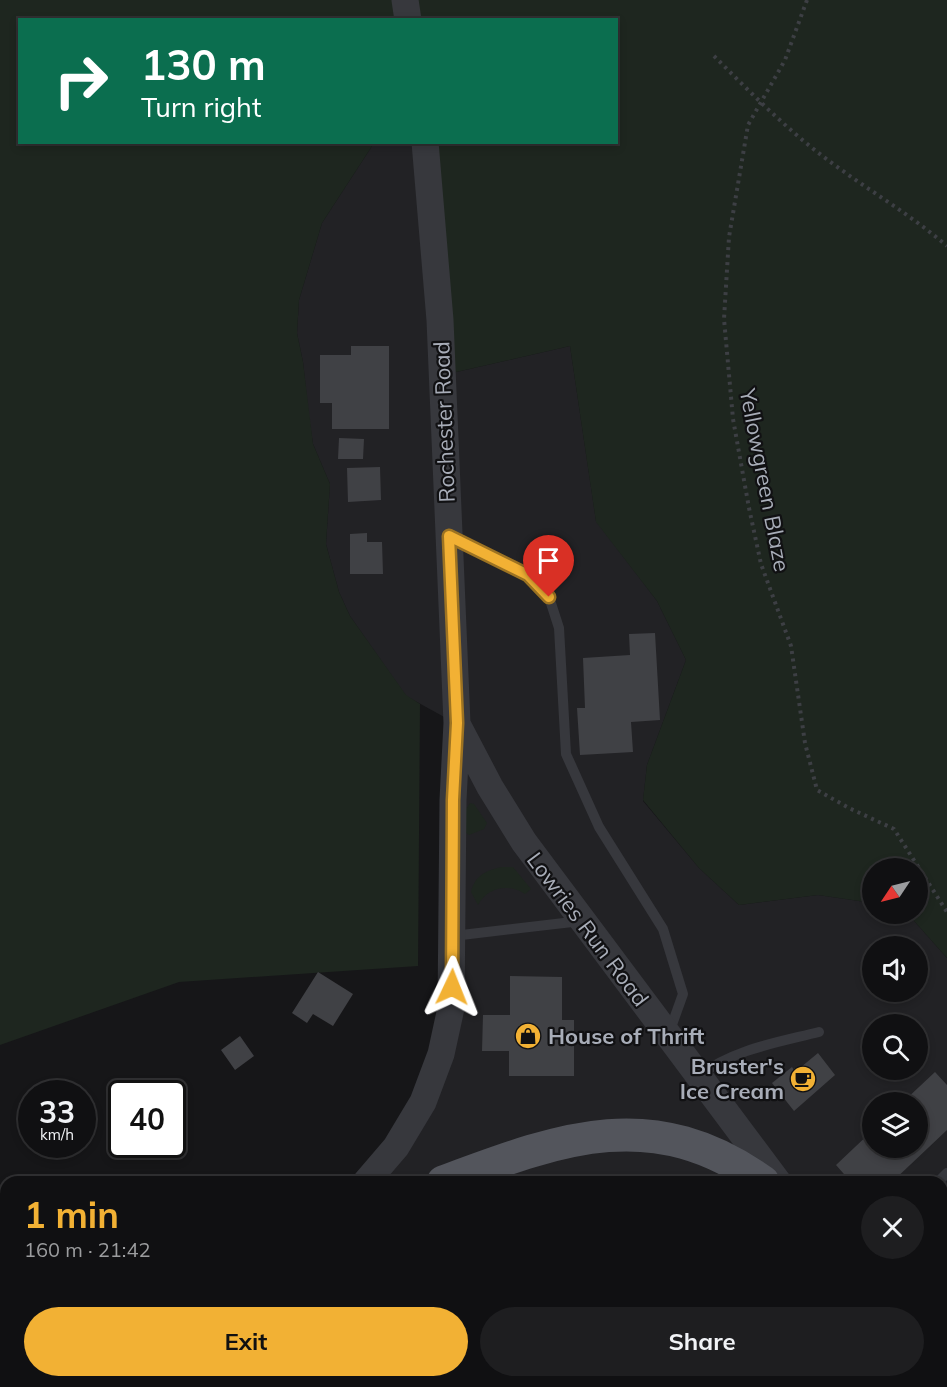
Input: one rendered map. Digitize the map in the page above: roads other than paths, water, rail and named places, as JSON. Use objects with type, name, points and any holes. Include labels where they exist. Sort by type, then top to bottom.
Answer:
[{"type":"main road","points":[[461,1176],[559,1143],[586,1137],[641,1135],[693,1144],[719,1153],[754,1176]]},
{"type":"street","points":[[405,0],[408,18]]},
{"type":"street","name":"Rochester Road","points":[[371,1176],[396,1147],[423,1102],[441,1054],[451,1008],[453,800],[457,723],[440,320],[425,144]]},
{"type":"street","name":"Lowries Run Road","points":[[457,723],[490,787],[524,843],[773,1176]]},
{"type":"lane","points":[[449,536],[528,575],[549,597],[560,628],[566,754],[599,827],[663,929],[683,994],[668,1036]]},
{"type":"lane","points":[[453,936],[581,921]]},
{"type":"lane","points":[[698,1076],[718,1061],[743,1051],[819,1032]]},
{"type":"place","name":"House of Thrift","points":[[528,1036]]},
{"type":"place","name":"Bruster's Ice Cream","points":[[803,1079]]}]
